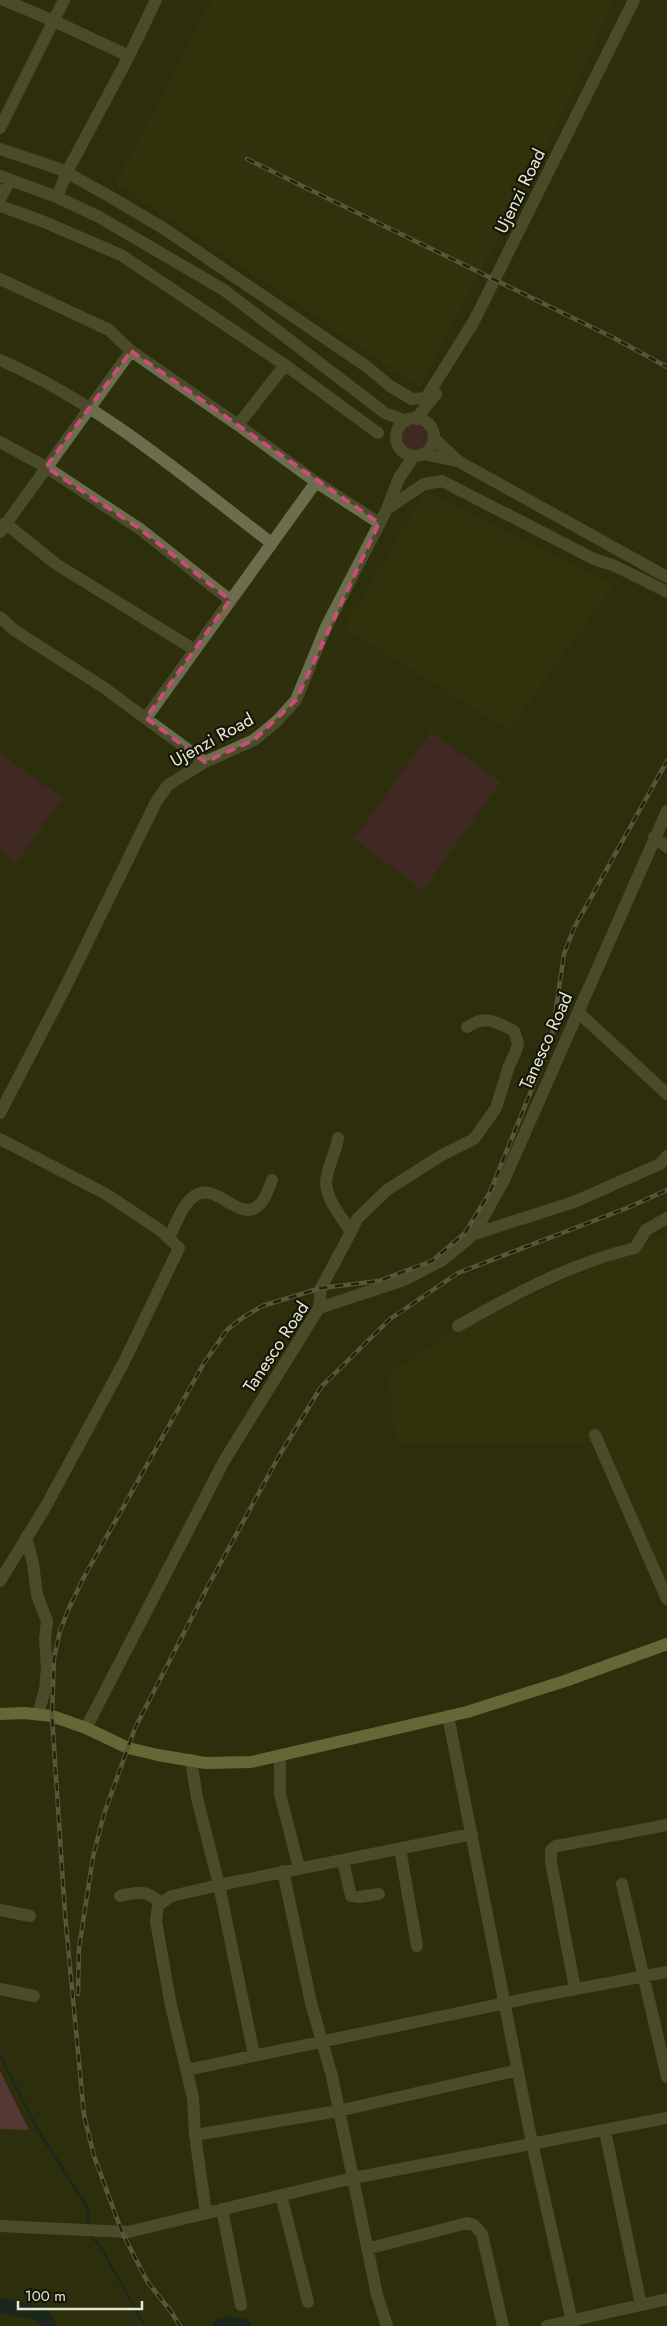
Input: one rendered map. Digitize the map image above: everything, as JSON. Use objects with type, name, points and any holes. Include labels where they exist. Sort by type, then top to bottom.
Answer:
[{"type":"main road","points":[[0,1714],[52,1716],[86,1728],[128,1748],[205,1763],[251,1762],[506,1701],[667,1644]]},
{"type":"street","points":[[4,0],[129,56]]},
{"type":"street","points":[[0,128],[64,0]]},
{"type":"street","points":[[57,197],[67,172],[129,56],[156,0]]},
{"type":"street","name":"Ujenzi Road","points":[[435,397],[634,0]]},
{"type":"street","points":[[0,149],[38,160],[67,172],[157,225],[366,366],[390,386],[412,399],[426,398],[474,321]]},
{"type":"street","points":[[0,199],[5,178],[57,197],[99,217],[224,290],[385,413],[429,425]]},
{"type":"street","points":[[0,206],[42,221],[121,255],[285,365],[378,433]]},
{"type":"street","points":[[146,244],[157,225]]},
{"type":"street","points":[[0,279],[109,330],[131,351],[316,482],[379,522]]},
{"type":"street","points":[[131,351],[3,527],[56,564],[195,650]]},
{"type":"street","points":[[0,360],[16,367],[88,408],[161,459],[270,542]]},
{"type":"street","points":[[238,425],[285,365]]},
{"type":"street","points":[[398,478],[398,428],[411,420],[435,397]]},
{"type":"street","points":[[435,397],[429,425],[434,438],[458,461],[667,577]]},
{"type":"street","points":[[385,413],[405,453],[458,461]]},
{"type":"street","points":[[398,478],[419,455],[431,447],[434,438]]},
{"type":"street","points":[[0,442],[46,467],[140,529],[230,600]]},
{"type":"street","name":"Ujenzi Road","points":[[0,1113],[65,988],[156,802],[168,785],[205,762],[254,740],[277,721],[296,700],[326,627],[387,509],[398,478]]},
{"type":"street","points":[[387,509],[424,484],[442,481],[588,556],[613,565],[667,592]]},
{"type":"street","points":[[146,718],[270,542],[316,482]]},
{"type":"street","points":[[0,617],[14,630],[146,718],[205,762]]},
{"type":"street","name":"Tanesco Road","points":[[86,1728],[224,1461],[319,1308],[404,1280],[441,1261],[474,1234],[504,1180],[667,810]]},
{"type":"street","points":[[654,837],[667,846]]},
{"type":"street","points":[[578,1012],[667,1094]]},
{"type":"street","points":[[319,1308],[321,1288],[357,1219],[387,1190],[442,1155],[474,1139],[496,1108],[518,1043],[514,1031],[490,1020],[480,1019],[467,1027]]},
{"type":"street","points":[[338,1138],[337,1148],[326,1177],[326,1191],[351,1232]]},
{"type":"street","points":[[0,1139],[106,1194],[169,1237],[179,1248],[124,1362],[46,1506],[0,1581]]},
{"type":"street","points":[[474,1234],[574,1202],[660,1164],[667,1156]]},
{"type":"street","points":[[169,1237],[194,1195],[202,1192],[216,1195],[241,1209],[251,1210],[262,1202],[272,1180]]},
{"type":"street","points":[[458,1326],[500,1302],[574,1266],[635,1248],[646,1230],[667,1218]]},
{"type":"street","points":[[595,1435],[667,1599]]},
{"type":"street","points":[[26,1537],[33,1563],[37,1595],[47,1621],[44,1639],[47,1668],[45,1690],[38,1714]]},
{"type":"street","points":[[448,1716],[506,2003],[532,2143],[572,2323]]},
{"type":"street","points":[[280,1756],[280,1794],[299,1868]]},
{"type":"street","points":[[191,1760],[197,1798],[219,1885],[254,2055]]},
{"type":"street","points":[[575,1989],[551,1862],[551,1850],[556,1846],[667,1825]]},
{"type":"street","points":[[206,2213],[192,2098],[170,2001],[156,1922],[156,1912],[160,1903],[172,1896],[219,1885],[472,1834]]},
{"type":"street","points":[[400,1849],[417,1946]]},
{"type":"street","points":[[343,1861],[351,1896],[359,1897],[379,1894]]},
{"type":"street","points":[[283,1871],[311,2003],[332,2076],[367,2249],[387,2326]]},
{"type":"street","points":[[622,1884],[644,1977],[663,2040],[667,2077]]},
{"type":"street","points":[[120,1896],[136,1893],[151,1894],[160,1903]]},
{"type":"street","points":[[0,1910],[30,1916]]},
{"type":"street","points":[[187,2070],[506,2003],[667,1972]]},
{"type":"street","points":[[0,1989],[34,1996]]},
{"type":"street","points":[[195,2135],[338,2111],[518,2070]]},
{"type":"street","points":[[0,2226],[128,2232],[353,2178],[667,2118]]},
{"type":"street","points":[[605,2131],[641,2305]]},
{"type":"street","points":[[281,2194],[308,2302]]},
{"type":"street","points":[[222,2209],[241,2305]]},
{"type":"street","points":[[367,2249],[467,2224],[474,2225],[482,2234],[503,2326]]},
{"type":"street","points":[[547,2326],[572,2323],[667,2299]]},
{"type":"highlighted area","points":[[131,351],[379,523],[296,700],[254,740],[205,762],[146,718],[230,600],[140,529],[46,467]]},
{"type":"shaded area","points":[[212,0],[614,0],[571,98],[420,387],[116,183]]},
{"type":"shaded area","points":[[415,422],[421,423],[429,431],[429,443],[421,451],[415,452],[409,451],[401,443],[400,437],[401,431],[409,423]]},
{"type":"shaded area","points":[[425,492],[614,584],[509,730],[344,628]]},
{"type":"shaded area","points":[[431,732],[500,782],[423,890],[354,839]]},
{"type":"shaded area","points":[[0,753],[62,798],[16,863],[0,850]]},
{"type":"shaded area","points":[[667,1233],[667,1586],[601,1443],[396,1444],[388,1375],[451,1333]]},
{"type":"shaded area","points":[[0,2071],[29,2130],[0,2129]]},
{"type":"waterway","points":[[0,2055],[38,2130],[87,2207],[89,2226]]},
{"type":"waterway","points":[[89,2234],[100,2246],[145,2326]]},
{"type":"waterway","points":[[0,2305],[41,2314],[50,2326]]},
{"type":"waterway","points":[[220,2326],[226,2324],[244,2326]]},
{"type":"railway","points":[[247,159],[614,338],[667,367]]},
{"type":"railway","points":[[172,2313],[147,2281],[122,2232],[94,2156],[84,2115],[65,1914],[52,1716],[54,1658],[60,1631],[84,1577],[204,1363],[227,1330],[262,1306],[321,1288],[379,1281],[432,1261],[465,1233],[490,1192],[551,1042],[564,954],[574,928],[667,761]]},
{"type":"railway","points":[[78,1994],[79,1948],[93,1857],[104,1814],[135,1728],[207,1588],[279,1456],[321,1387],[390,1319],[458,1273],[627,1208],[667,1190]]},
{"type":"railway","points":[[168,2307],[180,2326]]}]
